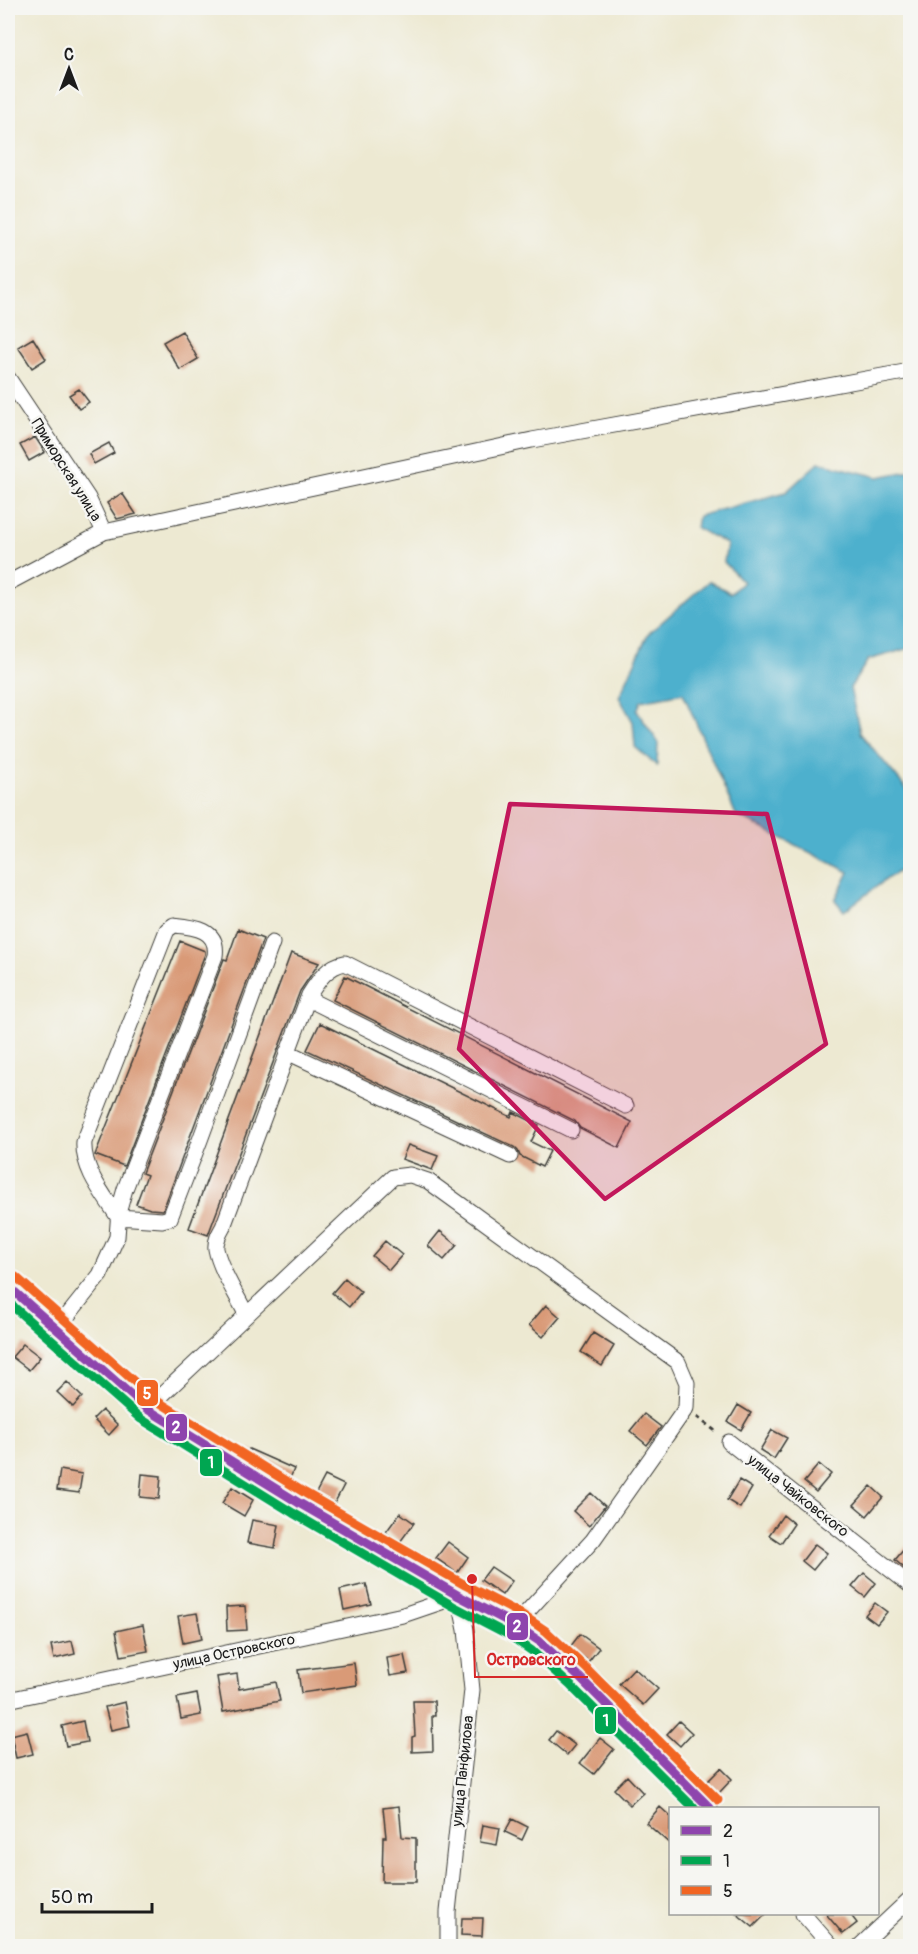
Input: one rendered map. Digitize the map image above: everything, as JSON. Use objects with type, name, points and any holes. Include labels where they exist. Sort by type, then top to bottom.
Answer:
[{"type":"street","points":[[8,583],[104,532],[532,440],[910,371]]},
{"type":"street","name":"Приморская улица","points":[[8,378],[88,498],[104,532]]},
{"type":"street","points":[[57,1329],[100,1275],[117,1237],[118,1216],[125,1189],[215,956],[215,941],[211,935],[196,929],[174,925],[167,930],[84,1142],[83,1153],[87,1165],[118,1216]]},
{"type":"street","points":[[118,1216],[162,1220],[170,1218],[272,943]]},
{"type":"street","points":[[246,1314],[216,1248],[217,1237],[223,1227],[308,999],[327,971],[345,963],[626,1106]]},
{"type":"street","points":[[308,999],[571,1130]]},
{"type":"street","points":[[287,1052],[510,1156]]},
{"type":"street","points":[[147,1409],[393,1177],[402,1175],[419,1177],[428,1182],[678,1362],[687,1383],[686,1408],[593,1540],[515,1625]]},
{"type":"street","points":[[8,1286],[147,1409],[299,1503],[459,1596],[515,1625],[539,1641],[579,1677],[708,1807]]},
{"type":"street","name":"улица Чайковского","points":[[729,1442],[910,1585]]},
{"type":"street","name":"улица Островского","points":[[8,1700],[403,1615],[459,1596]]},
{"type":"street","name":"улица Панфилова","points":[[448,1947],[448,1912],[472,1690],[466,1630],[459,1596]]},
{"type":"street","points":[[860,1947],[910,1899]]},
{"type":"street","points":[[804,1915],[831,1947]]},
{"type":"path","points":[[686,1408],[729,1442]]},
{"type":"highlighted area","points":[[510,804],[767,814],[826,1044],[605,1199],[459,1049]]},
{"type":"water","points":[[819,462],[878,477],[910,471],[910,648],[868,660],[850,688],[860,733],[910,793],[910,865],[891,876],[844,911],[835,900],[849,872],[736,815],[683,693],[641,701],[637,711],[658,742],[657,766],[635,747],[633,722],[619,697],[648,634],[709,581],[731,593],[743,582],[724,562],[727,544],[696,528],[698,516],[786,492]]},
{"type":"building","points":[[182,331],[198,359],[180,370],[163,342]]},
{"type":"building","points":[[33,338],[46,359],[32,368],[18,347]]},
{"type":"building","points":[[79,389],[89,402],[79,409],[69,395]]},
{"type":"building","points":[[35,437],[45,452],[29,461],[20,445]]},
{"type":"building","points":[[109,443],[114,453],[94,464],[89,454]]},
{"type":"building","points":[[122,493],[136,514],[117,519],[107,503]]},
{"type":"building","points":[[238,929],[263,939],[163,1210],[150,1209],[136,1204],[147,1175],[142,1173],[224,959],[227,960]]},
{"type":"building","points":[[180,941],[205,951],[205,954],[124,1166],[95,1155]]},
{"type":"building","points":[[291,953],[319,963],[300,991],[208,1235],[189,1228]]},
{"type":"building","points":[[345,976],[632,1122],[619,1148],[580,1128],[575,1121],[333,1000]]},
{"type":"building","points":[[320,1023],[511,1117],[513,1112],[539,1125],[531,1142],[550,1151],[542,1167],[520,1156],[514,1147],[307,1050]]},
{"type":"building","points":[[408,1145],[438,1156],[432,1170],[402,1159]]},
{"type":"building","points":[[440,1231],[457,1245],[444,1260],[428,1246]]},
{"type":"building","points":[[385,1241],[402,1255],[389,1270],[372,1256]]},
{"type":"building","points":[[345,1278],[361,1292],[349,1307],[332,1293]]},
{"type":"building","points":[[546,1305],[560,1317],[543,1337],[529,1325]]},
{"type":"building","points":[[593,1333],[614,1346],[602,1366],[581,1352]]},
{"type":"building","points":[[23,1344],[40,1357],[29,1370],[12,1357]]},
{"type":"building","points":[[67,1382],[82,1397],[73,1407],[57,1392]]},
{"type":"building","points":[[738,1405],[751,1413],[741,1430],[728,1422]]},
{"type":"building","points":[[102,1410],[118,1425],[109,1435],[93,1419]]},
{"type":"building","points":[[644,1414],[661,1427],[647,1445],[630,1431]]},
{"type":"building","points":[[772,1430],[787,1438],[774,1459],[760,1450]]},
{"type":"building","points":[[249,1449],[294,1469],[288,1483],[245,1458]]},
{"type":"building","points":[[819,1464],[831,1474],[816,1492],[804,1482]]},
{"type":"building","points":[[60,1470],[82,1474],[79,1493],[57,1490]]},
{"type":"building","points":[[142,1474],[161,1476],[159,1499],[140,1497]]},
{"type":"building","points":[[325,1476],[344,1485],[334,1504],[315,1495]]},
{"type":"building","points":[[739,1480],[752,1488],[740,1508],[727,1500]]},
{"type":"building","points":[[871,1486],[883,1497],[867,1516],[854,1505]]},
{"type":"building","points":[[232,1487],[253,1500],[244,1516],[222,1503]]},
{"type":"building","points":[[591,1493],[605,1506],[589,1526],[573,1511]]},
{"type":"building","points":[[400,1513],[414,1523],[400,1542],[386,1532]]},
{"type":"building","points":[[783,1515],[794,1524],[781,1543],[769,1535]]},
{"type":"building","points":[[252,1520],[279,1525],[275,1548],[247,1543]]},
{"type":"building","points":[[448,1542],[468,1557],[457,1573],[436,1558]]},
{"type":"building","points":[[910,1542],[910,1573],[895,1560]]},
{"type":"building","points":[[815,1544],[827,1553],[813,1570],[802,1561]]},
{"type":"building","points":[[491,1567],[512,1581],[502,1595],[481,1580]]},
{"type":"building","points":[[864,1573],[876,1583],[865,1597],[852,1587]]},
{"type":"building","points":[[366,1584],[371,1604],[344,1610],[340,1590]]},
{"type":"building","points":[[875,1603],[887,1612],[877,1624],[865,1615]]},
{"type":"building","points":[[245,1606],[247,1630],[227,1631],[226,1607]]},
{"type":"building","points":[[197,1613],[202,1639],[183,1643],[178,1616]]},
{"type":"building","points":[[143,1625],[148,1651],[121,1656],[116,1631]]},
{"type":"building","points":[[580,1634],[599,1648],[589,1661],[570,1647]]},
{"type":"building","points":[[72,1641],[75,1654],[54,1659],[51,1645]]},
{"type":"building","points":[[404,1655],[408,1673],[390,1676],[387,1658]]},
{"type":"building","points":[[354,1663],[357,1685],[301,1693],[298,1670]]},
{"type":"building","points":[[634,1668],[658,1689],[643,1705],[619,1684]]},
{"type":"building","points":[[237,1674],[239,1689],[276,1682],[280,1701],[223,1712],[217,1677]]},
{"type":"building","points":[[197,1694],[201,1715],[181,1719],[177,1698]]},
{"type":"building","points":[[413,1701],[434,1701],[433,1751],[412,1752],[412,1737],[415,1736]]},
{"type":"building","points":[[125,1702],[130,1726],[111,1730],[105,1707]]},
{"type":"building","points":[[83,1721],[87,1742],[66,1746],[62,1726]]},
{"type":"building","points":[[679,1721],[692,1733],[680,1746],[667,1734]]},
{"type":"building","points":[[27,1731],[33,1754],[16,1758],[11,1735]]},
{"type":"building","points":[[556,1731],[575,1745],[567,1755],[549,1740]]},
{"type":"building","points":[[600,1738],[614,1749],[594,1774],[580,1763]]},
{"type":"building","points":[[721,1768],[732,1779],[718,1794],[706,1783]]},
{"type":"building","points":[[627,1776],[643,1793],[630,1805],[614,1789]]},
{"type":"building","points":[[399,1806],[402,1837],[416,1838],[416,1882],[382,1882],[383,1837],[386,1837],[383,1808]]},
{"type":"building","points":[[660,1807],[669,1815],[669,1843],[646,1823]]},
{"type":"building","points":[[512,1819],[528,1827],[522,1840],[505,1832]]},
{"type":"building","points":[[483,1825],[500,1828],[497,1845],[480,1842]]},
{"type":"building","points":[[738,1915],[765,1915],[753,1927]]},
{"type":"building","points":[[827,1915],[851,1915],[857,1923],[843,1934]]},
{"type":"building","points":[[462,1918],[483,1918],[482,1936],[461,1935]]},
{"type":"transit line","name":"5","points":[[16,1277],[154,1399],[305,1493],[465,1585],[521,1614],[546,1631],[718,1800]]},
{"type":"transit line","name":"2","points":[[8,1286],[147,1409],[299,1503],[459,1596],[515,1625],[539,1641],[579,1677],[709,1807]]},
{"type":"transit line","name":"1","points":[[8,1302],[141,1419],[293,1513],[453,1606],[509,1635],[532,1651],[571,1686],[693,1807]]},
{"type":"place","name":"Островского","points":[[472,1579]]}]
